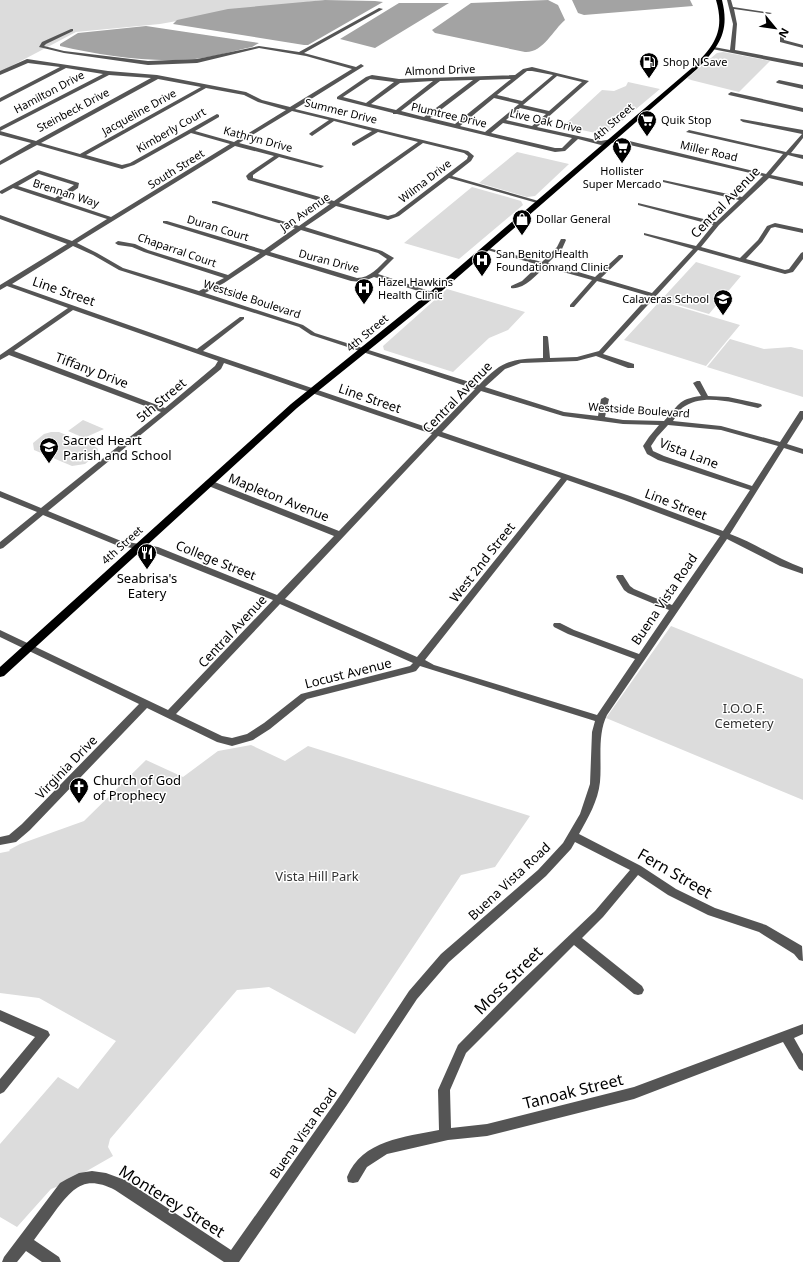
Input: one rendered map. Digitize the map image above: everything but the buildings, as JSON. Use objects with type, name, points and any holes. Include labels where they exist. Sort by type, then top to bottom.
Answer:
[{"type":"main road","name":"4th Street","points":[[0,673],[139,546],[313,391],[433,294],[690,72],[714,48],[721,34],[724,23],[723,12],[719,0]]},
{"type":"street","points":[[729,0],[733,8],[736,28],[732,51]]},
{"type":"street","points":[[733,8],[770,13]]},
{"type":"street","points":[[71,30],[44,43],[41,46],[64,52],[148,63],[197,61],[259,48],[299,54],[381,9]]},
{"type":"street","points":[[782,34],[781,40],[784,42],[803,47]]},
{"type":"street","points":[[714,48],[803,65]]},
{"type":"street","name":"South Street","points":[[3,286],[74,244],[359,67],[299,54]]},
{"type":"street","name":"Summer Drive","points":[[0,74],[27,61],[108,73],[157,77],[246,94],[260,101],[466,152],[471,156]]},
{"type":"street","points":[[0,100],[67,66]]},
{"type":"street","points":[[455,127],[524,70],[532,69],[586,81],[533,128]]},
{"type":"street","name":"Hamilton Drive","points":[[0,129],[108,73]]},
{"type":"street","points":[[486,134],[557,74]]},
{"type":"street","name":"Steinbeck Drive","points":[[0,163],[34,143],[157,77]]},
{"type":"street","name":"Almond Drive","points":[[341,96],[370,77],[399,81],[516,77]]},
{"type":"street","points":[[425,119],[478,79]]},
{"type":"street","points":[[395,112],[438,80]]},
{"type":"street","points":[[366,105],[399,81]]},
{"type":"street","points":[[779,82],[803,87]]},
{"type":"street","name":"Jacqueline Drive","points":[[82,155],[206,86]]},
{"type":"street","points":[[731,94],[803,110]]},
{"type":"street","name":"Plumtree Drive","points":[[341,96],[339,98],[340,99],[559,150],[565,148],[576,138]]},
{"type":"street","points":[[493,96],[550,113]]},
{"type":"street","name":"Kimberly Court","points":[[82,155],[120,167],[125,167],[217,116]]},
{"type":"street","points":[[312,134],[334,119]]},
{"type":"street","points":[[743,120],[803,134]]},
{"type":"street","name":"Live Oak Drive","points":[[502,121],[601,143],[609,141]]},
{"type":"street","points":[[354,144],[377,130]]},
{"type":"street","name":"Kathryn Drive","points":[[189,131],[321,166]]},
{"type":"street","points":[[690,132],[803,157]]},
{"type":"street","points":[[0,133],[82,155]]},
{"type":"street","name":"Central Avenue","points":[[170,714],[438,434],[492,375],[508,364],[520,361],[578,359],[598,354],[697,248],[717,224],[787,154],[803,134]]},
{"type":"street","name":"Miller Road","points":[[609,141],[617,140],[803,184]]},
{"type":"street","name":"Jan Avenue","points":[[199,294],[229,278],[421,142]]},
{"type":"street","points":[[279,155],[251,174],[249,176],[250,178],[334,204]]},
{"type":"street","name":"Wilma Drive","points":[[334,204],[388,218],[397,215],[469,160],[471,156]]},
{"type":"street","points":[[2,192],[38,172],[77,184],[76,188],[56,200]]},
{"type":"street","points":[[447,176],[540,202]]},
{"type":"street","points":[[665,181],[742,199]]},
{"type":"street","name":"Brennan Way","points":[[13,186],[112,219]]},
{"type":"street","points":[[214,202],[380,252],[390,258],[390,260],[373,275]]},
{"type":"street","points":[[640,204],[717,224]]},
{"type":"street","name":"Westside Boulevard","points":[[0,217],[74,244],[121,269],[301,326],[313,334],[553,412],[601,420],[666,423],[721,428],[803,452]]},
{"type":"street","name":"Duran Court","points":[[166,222],[265,253]]},
{"type":"street","points":[[742,260],[760,241],[769,227],[775,225],[803,231]]},
{"type":"street","points":[[646,234],[742,260],[776,271],[791,271],[803,254]]},
{"type":"street","points":[[513,287],[524,282],[544,264],[560,248],[563,240]]},
{"type":"street","name":"Chaparral Court","points":[[118,243],[133,245],[146,251],[229,278]]},
{"type":"street","points":[[486,248],[653,295]]},
{"type":"street","name":"Duran Drive","points":[[265,253],[351,279],[368,279],[373,275],[433,294]]},
{"type":"street","points":[[572,306],[596,279],[621,256]]},
{"type":"street","name":"Line Street","points":[[3,286],[73,307],[222,360],[627,498],[750,545],[783,564],[803,571]]},
{"type":"street","points":[[0,358],[73,307]]},
{"type":"street","points":[[198,351],[242,318]]},
{"type":"street","points":[[545,337],[547,359]]},
{"type":"street","name":"Tiffany Drive","points":[[9,352],[166,411]]},
{"type":"street","points":[[598,354],[631,366]]},
{"type":"street","name":"5th Street","points":[[0,546],[166,411],[218,367],[222,360]]},
{"type":"street","points":[[697,383],[706,398]]},
{"type":"street","points":[[666,423],[683,405],[706,398],[733,399],[758,406]]},
{"type":"street","points":[[601,420],[605,399]]},
{"type":"street","name":"Buena Vista Road","points":[[232,1261],[343,1101],[413,995],[445,958],[555,859],[574,836],[585,815],[595,784],[597,732],[600,719],[725,535],[803,413]]},
{"type":"street","name":"Vista Lane","points":[[666,423],[657,430],[649,442],[647,448],[650,452],[661,458],[754,490]]},
{"type":"street","name":"West 2nd Street","points":[[419,662],[565,478]]},
{"type":"street","name":"Mapleton Avenue","points":[[209,483],[340,535]]},
{"type":"street","name":"College Street","points":[[0,494],[119,544],[156,549],[278,600],[419,662]]},
{"type":"street","points":[[620,577],[627,588],[631,591],[674,609]]},
{"type":"street","points":[[557,625],[571,632],[641,658]]},
{"type":"street","name":"Locust Avenue","points":[[0,634],[220,739],[228,741],[237,741],[258,732],[304,696],[410,670],[419,662]]},
{"type":"street","points":[[419,662],[600,719]]},
{"type":"street","name":"Virginia Drive","points":[[0,841],[12,839],[26,827],[146,703]]},
{"type":"street","name":"Fern Street","points":[[574,836],[637,869],[672,892],[712,912],[762,928],[798,950],[803,956]]},
{"type":"street","name":"Moss Street","points":[[445,1135],[444,1090],[462,1049],[521,989],[599,914],[637,869]]},
{"type":"street","points":[[574,938],[638,990]]},
{"type":"street","points":[[0,1015],[44,1035],[0,1088]]},
{"type":"street","name":"Tanoak Street","points":[[352,1177],[363,1163],[384,1148],[445,1135],[487,1130],[634,1093],[803,1029]]},
{"type":"street","points":[[786,1036],[803,1065]]},
{"type":"street","name":"Monterey Street","points":[[25,1242],[65,1188],[72,1182],[91,1177],[109,1179],[120,1185],[232,1261]]},
{"type":"street","points":[[9,1262],[25,1242],[54,1262]]},
{"type":"green space","points":[[0,0],[324,0],[239,10],[160,24],[76,32],[0,72]]},
{"type":"green space","points":[[723,52],[770,61],[739,92],[687,78],[717,53]]},
{"type":"green space","points":[[628,82],[660,89],[605,135],[563,126],[602,90],[614,91],[626,86]]},
{"type":"green space","points":[[517,152],[569,164],[535,196],[527,197],[479,183]]},
{"type":"green space","points":[[472,187],[521,201],[523,205],[459,259],[404,243]]},
{"type":"green space","points":[[696,262],[741,276],[709,314],[661,300]]},
{"type":"green space","points":[[447,289],[525,312],[508,330],[489,338],[453,372],[384,350],[383,346]]},
{"type":"green space","points":[[660,301],[740,325],[706,366],[624,340]]},
{"type":"green space","points":[[730,339],[764,349],[791,347],[803,350],[803,397],[707,367]]},
{"type":"green space","points":[[83,420],[104,429],[84,438],[68,431]]},
{"type":"green space","points":[[59,432],[96,447],[98,449],[97,454],[85,464],[72,466],[34,450],[33,443],[44,434]]},
{"type":"green space","name":"I.O.O.F. Cemetery","points":[[671,626],[803,679],[803,800],[606,718]]},
{"type":"green space","name":"Vista Hill Park","points":[[251,745],[285,761],[308,746],[530,816],[495,867],[461,875],[355,1034],[269,987],[237,990],[110,1139],[108,1147],[113,1156],[64,1184],[51,1189],[17,1227],[0,1217],[0,1144],[58,1077],[78,1089],[116,1041],[39,998],[0,993],[0,853],[10,851],[9,850],[20,844],[84,821],[146,760],[183,777],[218,751]]},
{"type":"shaded area","points":[[325,0],[383,2],[308,45],[173,24],[177,20],[228,9]]},
{"type":"shaded area","points":[[548,0],[558,5],[565,20],[542,45],[531,51],[525,52],[435,33],[432,30],[471,3]]},
{"type":"shaded area","points":[[572,0],[690,0],[693,6],[584,15],[578,13]]},
{"type":"shaded area","points":[[399,3],[449,3],[375,48],[340,39]]},
{"type":"shaded area","points":[[146,26],[259,43],[252,47],[216,55],[195,59],[178,60],[127,58],[60,46],[60,44],[78,33]]},
{"type":"place","name":"Shop N Save","points":[[649,79]]},
{"type":"place","name":"Quik Stop","points":[[647,137]]},
{"type":"place","name":"Hollister Super Mercado","points":[[622,164]]},
{"type":"place","name":"Dollar General","points":[[522,236]]},
{"type":"place","name":"San Benito Health Foundation and Clinic","points":[[482,277]]},
{"type":"place","name":"Hazel Hawkins Health Clinic","points":[[364,305]]},
{"type":"place","name":"Calaveras School","points":[[723,316]]},
{"type":"place","name":"Sacred Heart Parish and School","points":[[49,464]]},
{"type":"place","name":"Seabrisa's Eatery","points":[[147,570]]},
{"type":"place","name":"Church of God of Prophecy","points":[[79,804]]}]
